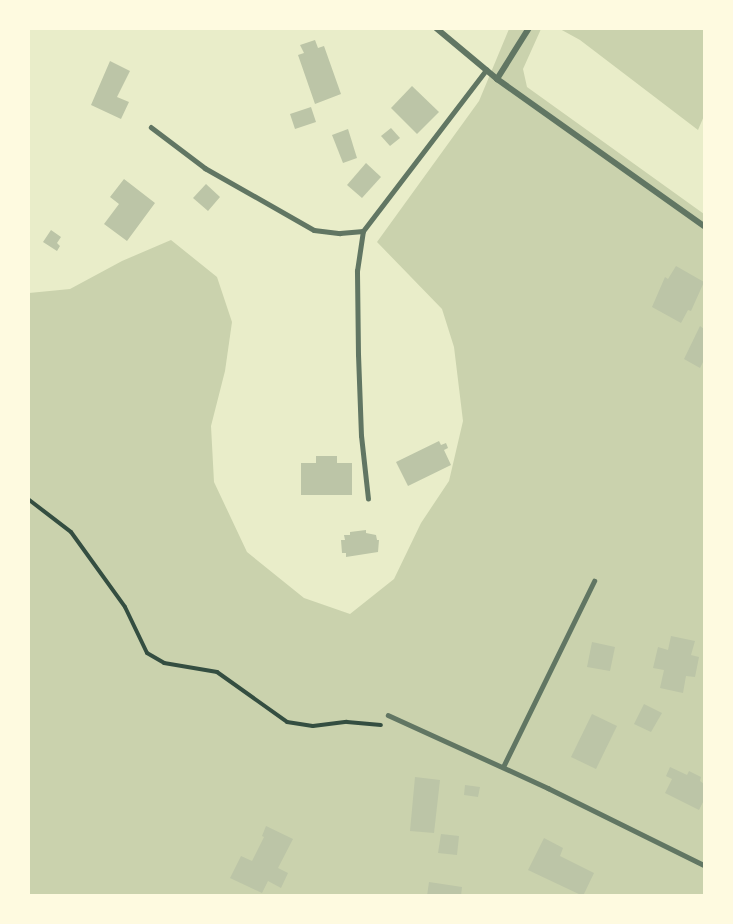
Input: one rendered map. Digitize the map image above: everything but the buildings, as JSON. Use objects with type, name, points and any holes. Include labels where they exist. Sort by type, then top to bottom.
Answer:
[{"type":"street","points":[[436,28],[497,79],[705,226]]},
{"type":"street","points":[[497,79],[529,28]]},
{"type":"lane","points":[[368,499],[361,436],[358,355],[357,271],[363,231],[486,70]]},
{"type":"lane","points":[[151,127],[206,168],[314,230],[340,233],[363,231]]},
{"type":"lane","points":[[502,768],[594,581]]},
{"type":"lane","points":[[388,715],[705,865]]},
{"type":"path","points":[[28,499],[71,532],[125,607],[147,652],[164,663],[217,672],[287,722],[313,726],[346,722],[415,727]]},
{"type":"green space","points":[[509,29],[541,29],[523,69],[527,87],[704,214],[704,895],[29,896],[29,293],[70,289],[122,261],[171,240],[217,277],[232,322],[225,371],[211,426],[214,482],[247,552],[304,598],[350,614],[394,579],[421,523],[449,481],[463,421],[454,347],[442,309],[377,242],[479,101]]},
{"type":"green space","points":[[560,29],[704,29],[704,116],[698,130],[580,40]]}]
